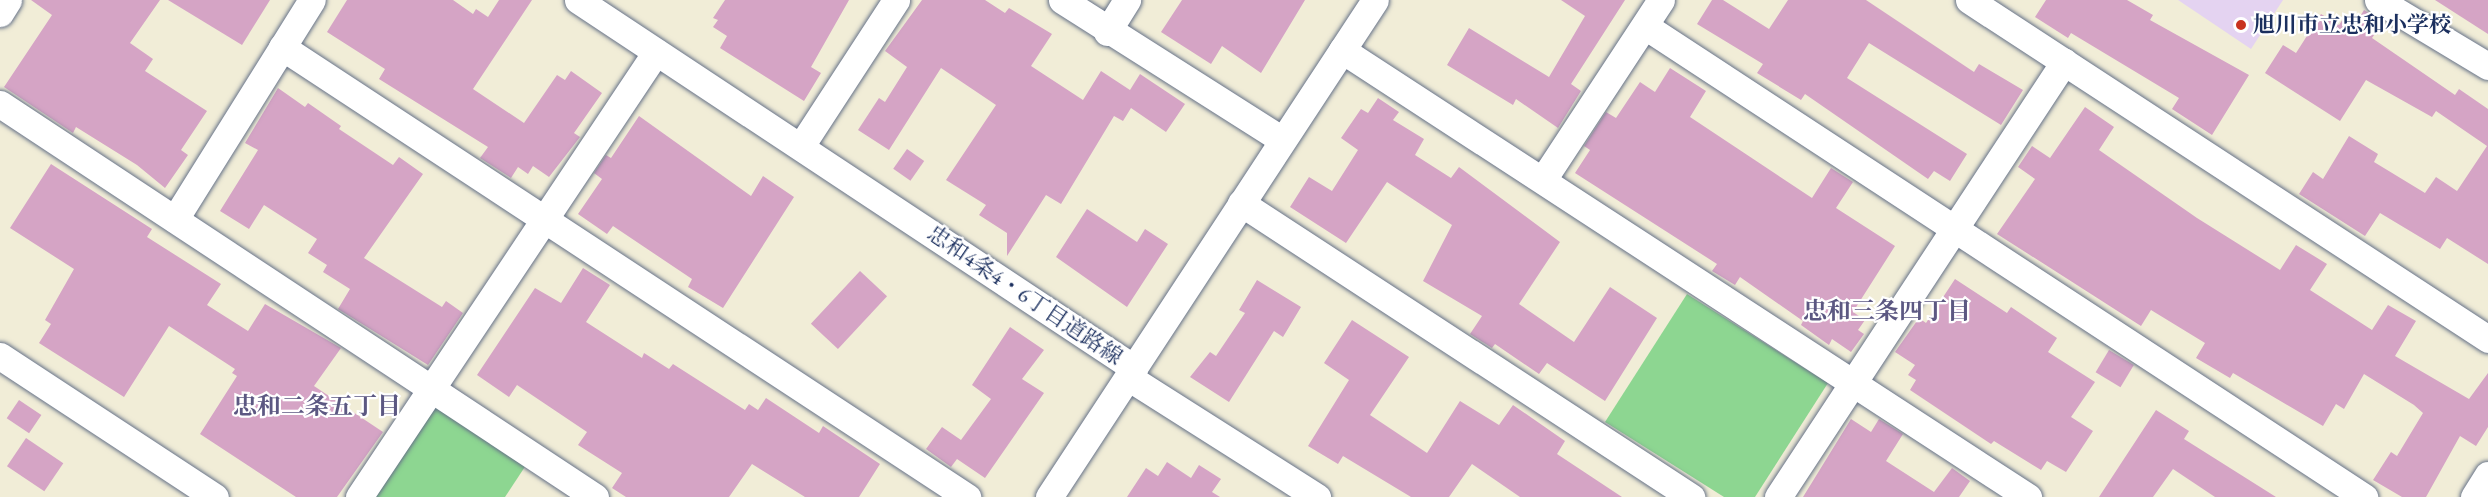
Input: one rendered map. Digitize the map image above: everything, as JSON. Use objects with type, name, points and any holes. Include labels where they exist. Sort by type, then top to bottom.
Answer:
[{"type":"street","points":[[0,13],[8,0]]},
{"type":"street","points":[[175,219],[312,0]]},
{"type":"street","name":"忠和4条4・6丁目道路線","points":[[578,0],[801,146],[1131,372],[1281,140],[1375,0]]},
{"type":"street","points":[[801,146],[896,0]]},
{"type":"street","points":[[1062,0],[1107,32],[1281,140]]},
{"type":"street","points":[[1107,32],[1128,0]]},
{"type":"street","points":[[1544,178],[1661,0]]},
{"type":"street","points":[[1969,0],[2488,339]]},
{"type":"street","points":[[2378,0],[2488,66]]},
{"type":"street","points":[[1645,26],[1957,228],[2364,497]]},
{"type":"street","points":[[282,47],[967,497]]},
{"type":"street","points":[[1342,50],[1544,178],[2028,497]]},
{"type":"street","points":[[359,497],[656,52]]},
{"type":"street","points":[[1778,497],[2064,62]]},
{"type":"street","points":[[0,104],[595,497]]},
{"type":"street","points":[[1241,203],[1691,497]]},
{"type":"street","points":[[0,356],[215,497]]},
{"type":"street","points":[[1049,497],[1131,372],[1317,497]]},
{"type":"street","points":[[2474,497],[2488,475]]},
{"type":"shaded area","name":"旭川市立忠和小学校","points":[[2178,0],[2283,0],[2251,49]]},
{"type":"green space","points":[[1687,294],[1828,383],[1755,497],[1724,497],[1605,422]]},
{"type":"green space","points":[[431,388],[532,456],[505,497],[359,497]]},
{"type":"building","points":[[31,0],[160,0],[130,43],[153,59],[145,71],[207,111],[181,150],[188,155],[165,188],[137,165],[76,127],[73,133],[4,87],[52,15]]},
{"type":"building","points":[[168,0],[270,0],[242,45]]},
{"type":"building","points":[[347,0],[453,0],[473,14],[476,9],[488,17],[499,0],[532,0],[473,89],[524,123],[557,75],[565,80],[571,71],[602,93],[574,133],[580,137],[549,177],[533,166],[528,174],[518,167],[511,178],[480,158],[488,147],[379,79],[385,69],[327,32]]},
{"type":"building","points":[[725,0],[849,0],[811,67],[821,73],[804,101],[720,48],[727,36],[713,27],[718,20],[713,18]]},
{"type":"building","points":[[922,0],[985,0],[1005,13],[1009,8],[1052,34],[1031,66],[1083,100],[1101,71],[1130,90],[1140,74],[1185,104],[1166,132],[1131,108],[1123,121],[1114,116],[1061,204],[1046,195],[1007,256],[1007,233],[979,215],[986,205],[946,180],[996,105],[941,68],[889,150],[858,130],[879,98],[885,102],[907,67],[885,51]]},
{"type":"building","points":[[1182,0],[1305,0],[1261,73],[1222,46],[1211,64],[1161,32]]},
{"type":"building","points":[[1561,0],[1625,0],[1571,84],[1581,91],[1558,128],[1516,99],[1513,105],[1447,65],[1469,28],[1549,77],[1585,16]]},
{"type":"building","points":[[1712,0],[1723,0],[1769,29],[1788,0],[1866,0],[1974,72],[1979,64],[2023,90],[2001,125],[1869,43],[1847,78],[1967,154],[1950,181],[1934,171],[1928,179],[1805,94],[1801,100],[1757,73],[1763,64],[1697,24]]},
{"type":"building","points":[[2046,0],[2127,0],[2153,15],[2150,20],[2249,75],[2212,135],[2172,109],[2179,98],[2071,33],[2068,38],[2035,17]]},
{"type":"building","points":[[2435,0],[2488,0],[2488,34]]},
{"type":"building","points":[[2364,10],[2383,22],[2372,38],[2455,95],[2459,89],[2488,109],[2488,264],[2447,238],[2440,249],[2380,213],[2365,236],[2299,194],[2313,172],[2323,179],[2349,136],[2378,154],[2374,162],[2425,193],[2436,177],[2457,191],[2487,146],[2436,111],[2432,117],[2366,80],[2340,121],[2265,73],[2283,45],[2296,53],[2321,14],[2339,25],[2343,19],[2354,26]]},
{"type":"building","points":[[1670,68],[1706,91],[1690,117],[1812,198],[1831,168],[1853,182],[1836,208],[1895,246],[1853,312],[1865,320],[1858,330],[1864,334],[1851,352],[1832,339],[1829,345],[1801,325],[1803,321],[1740,277],[1735,285],[1712,271],[1717,264],[1575,173],[1590,150],[1584,146],[1606,112],[1616,118],[1640,82],[1655,92]]},
{"type":"building","points":[[278,88],[305,107],[308,103],[341,126],[339,129],[393,165],[399,157],[423,174],[364,258],[442,307],[446,301],[463,313],[428,365],[338,309],[350,289],[323,272],[327,265],[308,253],[317,239],[264,205],[249,229],[220,211],[258,150],[245,143]]},
{"type":"building","points":[[1378,98],[1399,112],[1393,120],[1424,139],[1415,155],[1451,178],[1459,167],[1560,242],[1519,304],[1574,342],[1610,287],[1657,318],[1605,401],[1547,363],[1539,374],[1495,344],[1492,348],[1470,334],[1482,316],[1423,281],[1452,225],[1387,182],[1346,243],[1290,207],[1309,177],[1332,191],[1358,150],[1341,138],[1361,109],[1368,113]]},
{"type":"building","points":[[2085,107],[2114,127],[2099,150],[2197,218],[2280,270],[2296,245],[2327,264],[2310,290],[2372,330],[2388,305],[2416,321],[2395,356],[2469,399],[2488,373],[2488,427],[2476,446],[2460,436],[2426,497],[2402,497],[2373,480],[2391,452],[2397,456],[2423,413],[2364,374],[2344,409],[2336,404],[2323,426],[2233,373],[2230,378],[2196,358],[2205,343],[2151,310],[2141,326],[1997,234],[2035,179],[2018,167],[2032,146],[2050,158]]},
{"type":"building","points":[[639,116],[751,196],[763,176],[794,197],[723,308],[688,287],[692,279],[613,226],[607,234],[578,214],[602,179],[594,173],[606,155],[611,158]]},
{"type":"building","points":[[907,149],[924,161],[910,181],[893,169]]},
{"type":"building","points":[[51,164],[152,229],[147,237],[221,284],[207,305],[248,331],[265,304],[341,348],[314,386],[383,432],[337,497],[296,497],[200,434],[237,376],[232,373],[235,369],[169,326],[124,397],[39,343],[51,324],[45,320],[74,269],[10,228]]},
{"type":"building","points":[[1087,209],[1137,242],[1145,229],[1168,244],[1127,307],[1056,257]]},
{"type":"building","points":[[583,268],[610,285],[586,322],[642,358],[644,353],[669,369],[673,364],[745,410],[749,404],[758,410],[766,398],[819,433],[823,426],[880,464],[859,497],[805,497],[752,464],[729,497],[626,497],[612,488],[622,473],[578,445],[587,432],[517,385],[509,397],[477,375],[535,288],[561,303]]},
{"type":"building","points":[[860,271],[887,296],[838,349],[811,324]]},
{"type":"building","points":[[1955,279],[2007,313],[2011,307],[2057,338],[2048,352],[2095,382],[2071,417],[2093,431],[2066,472],[2047,461],[2041,470],[1994,441],[1991,444],[1910,390],[1916,380],[1908,375],[1915,365],[1895,352],[1919,318],[1926,323]]},
{"type":"building","points":[[1257,280],[1301,307],[1283,337],[1274,331],[1229,402],[1190,377],[1210,352],[1216,356],[1245,313],[1239,310]]},
{"type":"building","points":[[1352,320],[1409,357],[1370,415],[1427,453],[1460,401],[1499,425],[1513,405],[1565,441],[1557,454],[1622,497],[1520,497],[1472,464],[1449,497],[1411,497],[1343,456],[1338,464],[1308,446],[1349,380],[1324,363]]},
{"type":"building","points":[[1010,327],[1044,350],[1022,379],[1044,393],[985,478],[957,459],[951,467],[926,449],[942,427],[961,440],[991,399],[972,385]]},
{"type":"building","points":[[2109,350],[2134,365],[2120,387],[2096,372]]},
{"type":"building","points":[[19,400],[41,415],[29,433],[7,418]]},
{"type":"building","points":[[2156,410],[2189,431],[2184,439],[2276,497],[2215,497],[2173,469],[2153,497],[2099,497]]},
{"type":"building","points":[[1851,419],[1871,432],[1879,419],[1903,434],[1886,461],[1934,492],[1952,468],[1970,481],[1959,497],[1803,497]]},
{"type":"building","points":[[26,438],[63,463],[44,491],[7,466]]},
{"type":"building","points":[[1167,462],[1191,478],[1199,465],[1221,479],[1212,492],[1220,497],[1127,497],[1146,468],[1158,476]]},
{"type":"place","name":"旭川市立忠和小学校","points":[[2241,25]]},
{"type":"district","name":"忠和三条四丁目","points":[[1887,311]]},
{"type":"district","name":"忠和二条五丁目","points":[[317,406]]}]
